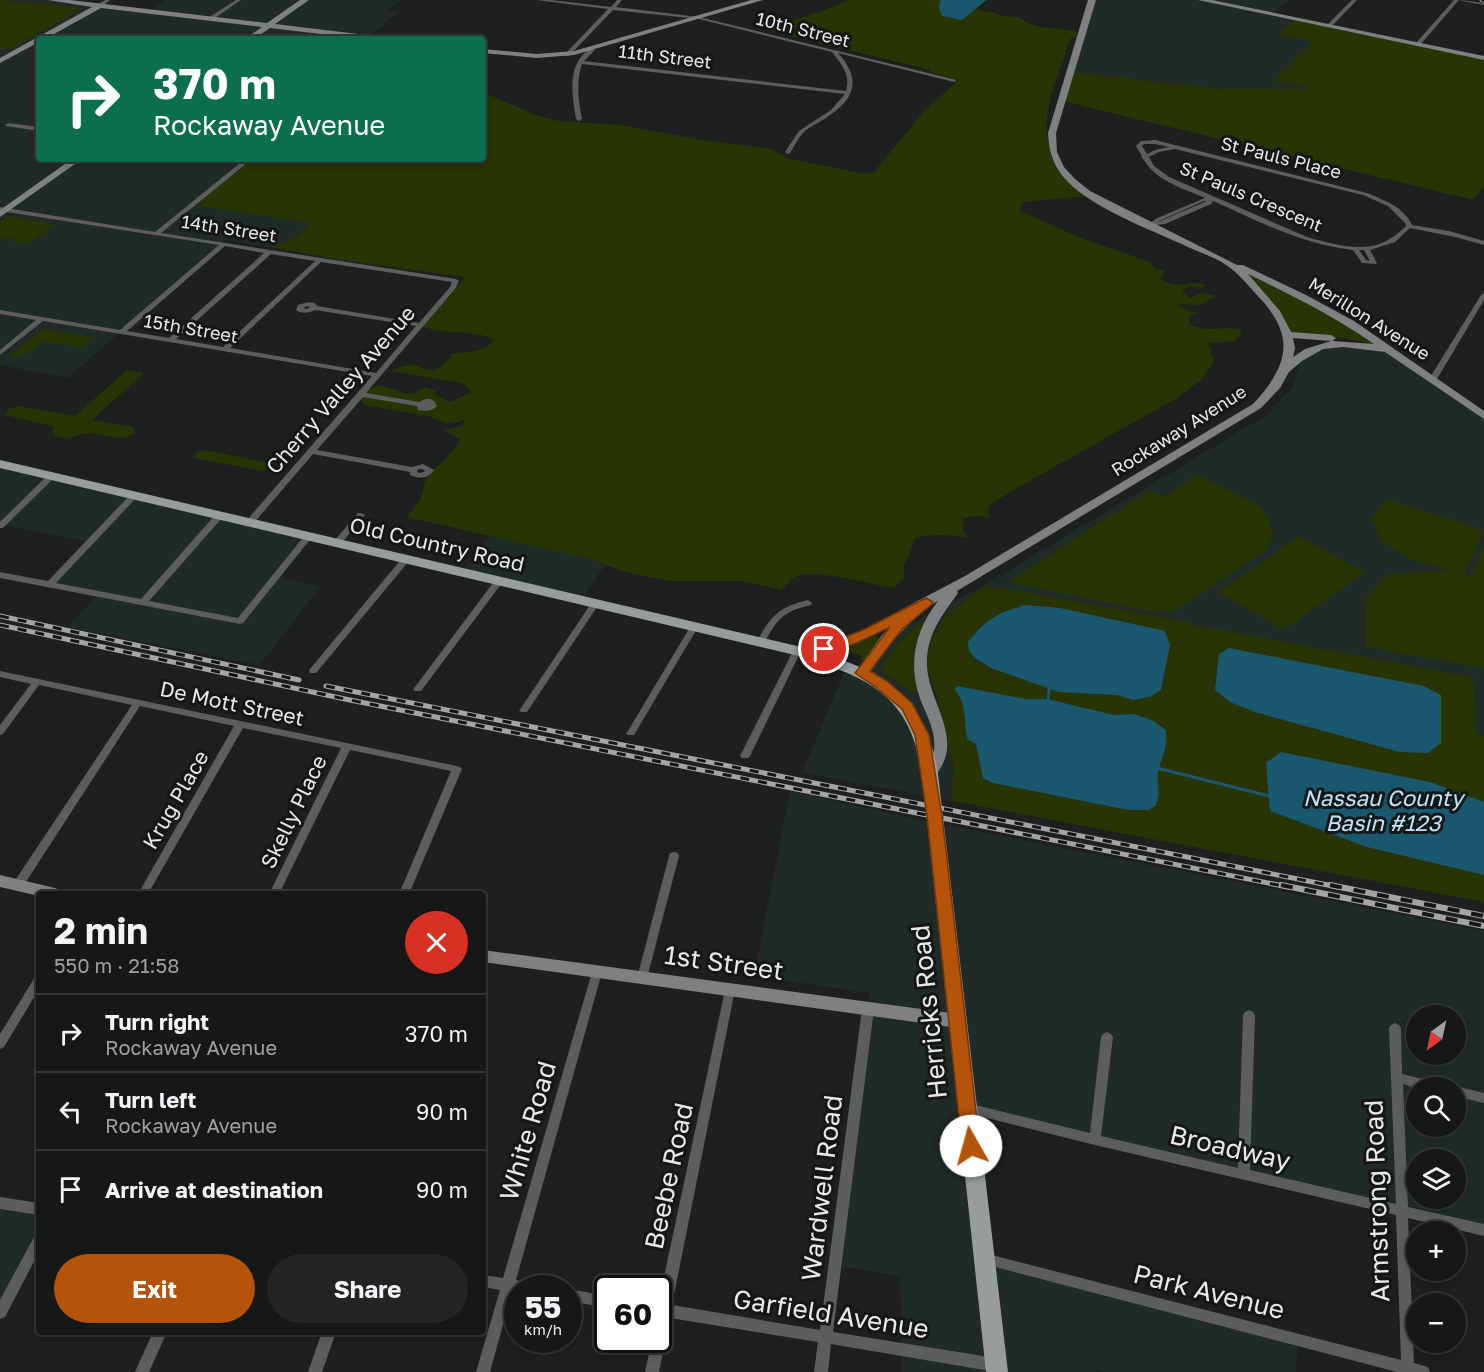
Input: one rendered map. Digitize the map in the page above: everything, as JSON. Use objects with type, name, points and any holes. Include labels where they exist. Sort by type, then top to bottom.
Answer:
[{"type":"main road","points":[[52,0],[357,36]]},
{"type":"main road","points":[[254,36],[305,0]]},
{"type":"main road","points":[[486,51],[527,56],[570,54],[592,50],[759,0]]},
{"type":"main road","points":[[1092,0],[1052,133],[1052,149],[1063,170],[1081,188],[1103,202],[1230,263],[1272,306],[1288,335],[1344,339],[1391,350]]},
{"type":"main road","points":[[1202,0],[1484,58]]},
{"type":"main road","points":[[45,36],[99,6]]},
{"type":"main road","points":[[0,61],[36,41]]},
{"type":"main road","points":[[2,211],[74,162]]},
{"type":"main road","name":"Merillon Avenue","points":[[1230,263],[1326,309],[1391,350],[1484,416]]},
{"type":"main road","name":"Rockaway Avenue","points":[[800,652],[833,646],[866,634],[961,584],[1257,406],[1271,393],[1285,371],[1290,345],[1288,335]]},
{"type":"main road","points":[[1285,371],[1306,351],[1321,345],[1345,343],[1391,350]]},
{"type":"main road","name":"Old Country Road","points":[[0,464],[800,652],[862,673]]},
{"type":"main road","name":"Rockaway Avenue","points":[[928,775],[936,766],[943,748],[941,734],[920,673],[922,642],[942,603],[961,584]]},
{"type":"main road","name":"Rockaway Avenue","points":[[862,673],[897,627],[926,602]]},
{"type":"main road","name":"Herricks Road","points":[[862,673],[882,684],[907,706],[922,735],[958,1021],[997,1369]]},
{"type":"main road","points":[[0,881],[43,891]]},
{"type":"main road","name":"1st Street","points":[[486,956],[958,1021]]},
{"type":"street","points":[[99,6],[108,0]]},
{"type":"street","points":[[210,19],[239,0]]},
{"type":"street","name":"10th Street","points":[[538,0],[699,18],[954,80]]},
{"type":"street","points":[[580,62],[570,54],[620,0]]},
{"type":"street","points":[[1329,26],[1355,0]]},
{"type":"street","points":[[1418,44],[1457,0]]},
{"type":"street","points":[[1462,0],[1484,4]]},
{"type":"street","points":[[579,118],[575,98],[580,62],[583,55],[592,50]]},
{"type":"street","points":[[788,152],[802,132],[834,110],[848,93],[852,80],[848,65],[832,50]]},
{"type":"street","points":[[848,65],[868,59]]},
{"type":"street","name":"11th Street","points":[[580,62],[848,93]]},
{"type":"street","points":[[8,125],[36,129]]},
{"type":"street","name":"St Pauls Place","points":[[1144,157],[1140,144],[1150,141],[1365,194],[1390,205],[1408,224],[1484,243]]},
{"type":"street","name":"St Pauls Crescent","points":[[1177,148],[1157,151],[1144,157],[1167,178],[1305,239],[1366,248],[1394,240],[1408,224]]},
{"type":"street","points":[[158,233],[245,162]]},
{"type":"street","points":[[1152,225],[1157,220],[1212,198]]},
{"type":"street","name":"14th Street","points":[[2,211],[454,279]]},
{"type":"street","points":[[122,332],[224,243]]},
{"type":"street","name":"St Pauls Crescent","points":[[1354,248],[1364,262],[1374,262],[1366,248]]},
{"type":"street","points":[[170,340],[270,251]]},
{"type":"street","points":[[224,350],[320,259]]},
{"type":"street","name":"Cherry Valley Avenue","points":[[249,523],[453,288],[456,282],[454,279]]},
{"type":"street","points":[[1433,379],[1484,295]]},
{"type":"street","points":[[314,308],[421,325]]},
{"type":"street","name":"15th Street","points":[[0,312],[377,375]]},
{"type":"street","points":[[0,353],[42,319]]},
{"type":"street","points":[[360,394],[420,404]]},
{"type":"street","points":[[311,451],[414,470]]},
{"type":"street","points":[[0,526],[52,476]]},
{"type":"street","points":[[50,584],[134,496]]},
{"type":"street","points":[[337,543],[361,515]]},
{"type":"street","points":[[143,603],[219,516]]},
{"type":"street","points":[[0,575],[240,621],[308,537]]},
{"type":"street","points":[[313,671],[406,559]]},
{"type":"street","points":[[418,690],[499,581]]},
{"type":"street","points":[[760,643],[770,625],[781,612],[787,608],[808,603]]},
{"type":"street","points":[[524,710],[595,604]]},
{"type":"street","points":[[631,733],[694,627]]},
{"type":"street","points":[[745,756],[800,652]]},
{"type":"street","name":"De Mott Street","points":[[0,674],[457,769],[406,891]]},
{"type":"street","points":[[0,732],[37,682]]},
{"type":"street","points":[[18,885],[138,703]]},
{"type":"street","name":"Krug Place","points":[[145,891],[240,724]]},
{"type":"street","name":"Skelly Place","points":[[275,891],[347,746]]},
{"type":"street","points":[[642,978],[674,856]]},
{"type":"street","name":"White Road","points":[[511,1275],[597,972]]},
{"type":"street","points":[[0,1044],[36,985]]},
{"type":"street","name":"Beebe Road","points":[[669,1275],[730,990]]},
{"type":"street","name":"Wardwell Road","points":[[821,1372],[868,1009]]},
{"type":"street","points":[[1244,1174],[1249,1015]]},
{"type":"street","name":"Armstrong Road","points":[[1395,1028],[1408,1370]]},
{"type":"street","points":[[1095,1140],[1107,1037]]},
{"type":"street","points":[[1397,1078],[1406,1080]]},
{"type":"street","points":[[1466,1094],[1484,1098]]},
{"type":"street","name":"Broadway","points":[[966,1107],[1095,1140],[1484,1230]]},
{"type":"street","points":[[0,1203],[36,1209]]},
{"type":"street","points":[[0,1313],[36,1245]]},
{"type":"street","name":"Park Avenue","points":[[984,1259],[1408,1370],[1423,1372]]},
{"type":"street","points":[[486,1282],[504,1285]]},
{"type":"street","name":"White Road","points":[[483,1372],[504,1300]]},
{"type":"street","name":"Garfield Avenue","points":[[672,1312],[997,1369]]},
{"type":"street","points":[[142,1372],[159,1335]]},
{"type":"street","points":[[315,1372],[328,1335]]},
{"type":"street","name":"Beebe Road","points":[[652,1372],[655,1353]]},
{"type":"shaded area","points":[[0,0],[52,0],[149,11],[167,0],[400,0],[388,10],[399,12],[369,36],[36,36],[36,162],[259,162],[316,223],[289,250],[225,240],[68,378],[0,365]]},
{"type":"shaded area","points":[[1092,0],[1289,0],[1272,14],[1296,19],[1279,33],[1314,42],[1290,65],[1322,73],[1305,89],[1222,89],[1071,72]]},
{"type":"shaded area","points":[[1329,345],[1390,351],[1484,416],[1484,736],[983,586],[1265,416],[1292,388],[1302,358]]},
{"type":"shaded area","points":[[0,464],[312,538],[281,578],[321,586],[260,665],[68,627],[98,594],[50,584],[90,542],[3,525],[0,528]]},
{"type":"shaded area","points":[[490,535],[586,558],[605,565],[582,599],[462,572]]},
{"type":"shaded area","points":[[983,586],[945,617],[933,690],[942,713],[954,772],[951,786],[953,801],[802,773],[847,666],[863,673],[887,636]]},
{"type":"shaded area","points":[[790,791],[912,818],[1484,931],[1484,1230],[1466,1226],[1466,1221],[1446,1221],[968,1107],[984,1259],[1298,1340],[1296,1372],[1105,1372],[1097,1370],[1096,1372],[902,1372],[900,1276],[837,1266],[870,993],[754,976]]},
{"type":"shaded area","points":[[0,1203],[36,1209],[36,1245],[0,1313]]},
{"type":"green space","points":[[0,0],[83,8],[9,50],[0,48]]},
{"type":"green space","points":[[847,0],[986,0],[976,10],[993,12],[1001,16],[1019,17],[1027,23],[1041,27],[1076,31],[1077,37],[1070,39],[1054,85],[1047,118],[1047,133],[1050,149],[1057,163],[1089,196],[1022,202],[1020,211],[1081,238],[1150,262],[1156,269],[1164,271],[1161,279],[1167,283],[1205,285],[1202,288],[1191,286],[1182,290],[1189,298],[1202,293],[1216,296],[1200,305],[1178,304],[1186,310],[1199,313],[1189,316],[1190,324],[1209,329],[1241,330],[1241,334],[1234,341],[1208,343],[1214,362],[1201,380],[1177,398],[1010,492],[989,506],[988,513],[992,518],[976,516],[963,518],[963,531],[970,538],[933,535],[914,539],[904,564],[904,579],[893,588],[818,574],[796,576],[781,590],[742,581],[668,581],[626,572],[586,558],[407,517],[421,497],[427,475],[443,462],[461,440],[444,430],[462,426],[465,419],[446,423],[428,416],[364,405],[360,399],[366,391],[378,385],[408,393],[419,391],[424,387],[435,390],[435,395],[451,402],[471,392],[461,383],[391,371],[411,364],[433,370],[451,357],[450,354],[477,351],[495,341],[470,333],[439,331],[422,326],[466,277],[340,260],[271,247],[271,244],[293,240],[310,223],[195,205],[249,162],[486,162],[486,93],[538,116],[559,121],[620,125],[702,140],[767,148],[790,159],[866,174],[874,172],[924,111],[959,80],[930,72],[931,70],[765,30],[839,5]]},
{"type":"green space","points":[[1296,19],[1484,58],[1484,186],[1474,200],[1062,101],[1071,72],[1222,89],[1305,89],[1309,85],[1297,86],[1274,81],[1313,42],[1278,34]]},
{"type":"green space","points":[[8,216],[55,224],[28,244],[13,241],[14,237],[0,239],[0,222]]},
{"type":"green space","points":[[1241,270],[1327,312],[1386,348],[1343,338],[1290,334],[1278,308]]},
{"type":"green space","points":[[43,329],[92,337],[81,347],[43,342],[28,354],[22,354],[17,358],[8,357]]},
{"type":"green space","points":[[127,370],[144,373],[92,420],[134,427],[135,433],[130,436],[119,438],[84,433],[62,438],[53,434],[53,426],[5,415],[8,409],[19,406],[75,416]]},
{"type":"green space","points":[[206,450],[268,463],[271,467],[262,471],[193,458],[197,452]]},
{"type":"green space","points":[[1197,474],[1259,505],[1268,516],[1273,533],[1267,550],[1173,612],[1148,611],[1008,582],[1150,490],[1164,497]]},
{"type":"green space","points":[[1386,499],[1478,528],[1483,533],[1464,575],[1470,577],[1484,548],[1484,668],[1366,647],[1365,600],[1387,575],[1447,570],[1410,559],[1381,541],[1372,519]]},
{"type":"green space","points":[[1299,536],[1365,572],[1284,630],[1218,592]]},
{"type":"green space","name":"Nassau County Basin #123","points":[[983,586],[997,589],[1000,587],[1473,677],[1477,734],[1484,736],[1484,902],[953,801],[951,786],[954,771],[942,713],[926,664],[932,638],[945,617]]},
{"type":"green space","points":[[921,621],[926,623],[914,656],[917,691],[911,692],[881,670],[892,650]]},
{"type":"green space","points":[[875,635],[879,638],[864,660],[861,660],[862,656],[840,649]]},
{"type":"water","points":[[940,0],[986,0],[962,20],[942,16],[939,8]]},
{"type":"water","points":[[1026,605],[1060,608],[1165,631],[1170,645],[1161,690],[1150,697],[1133,700],[1118,695],[1059,692],[991,668],[975,658],[969,651],[968,642],[981,628],[1000,614]]},
{"type":"water","points":[[1229,648],[1424,686],[1441,695],[1441,743],[1428,753],[1400,752],[1255,712],[1230,702],[1215,690],[1219,654]]},
{"type":"water","points":[[957,686],[1026,699],[1047,699],[1114,715],[1133,714],[1152,720],[1166,730],[1155,806],[1148,810],[1128,810],[993,783],[983,778],[976,744],[968,740],[964,708],[955,690]]},
{"type":"water","name":"Nassau County Basin #123","points":[[1281,752],[1430,782],[1484,802],[1484,875],[1367,847],[1270,811],[1266,763]]},
{"type":"waterway","points":[[1048,702],[1049,689]]},
{"type":"waterway","points":[[1157,768],[1269,796]]},
{"type":"railway","points":[[0,616],[299,680]]},
{"type":"railway","points":[[0,625],[345,699],[1288,887]]},
{"type":"railway","points":[[326,686],[1338,887]]},
{"type":"railway","points":[[1281,885],[1484,926]]},
{"type":"railway","points":[[1330,885],[1484,916]]},
{"type":"route","points":[[824,649],[866,634],[926,602],[887,638],[862,673],[882,684],[907,706],[922,735],[935,816],[971,1146]]}]
